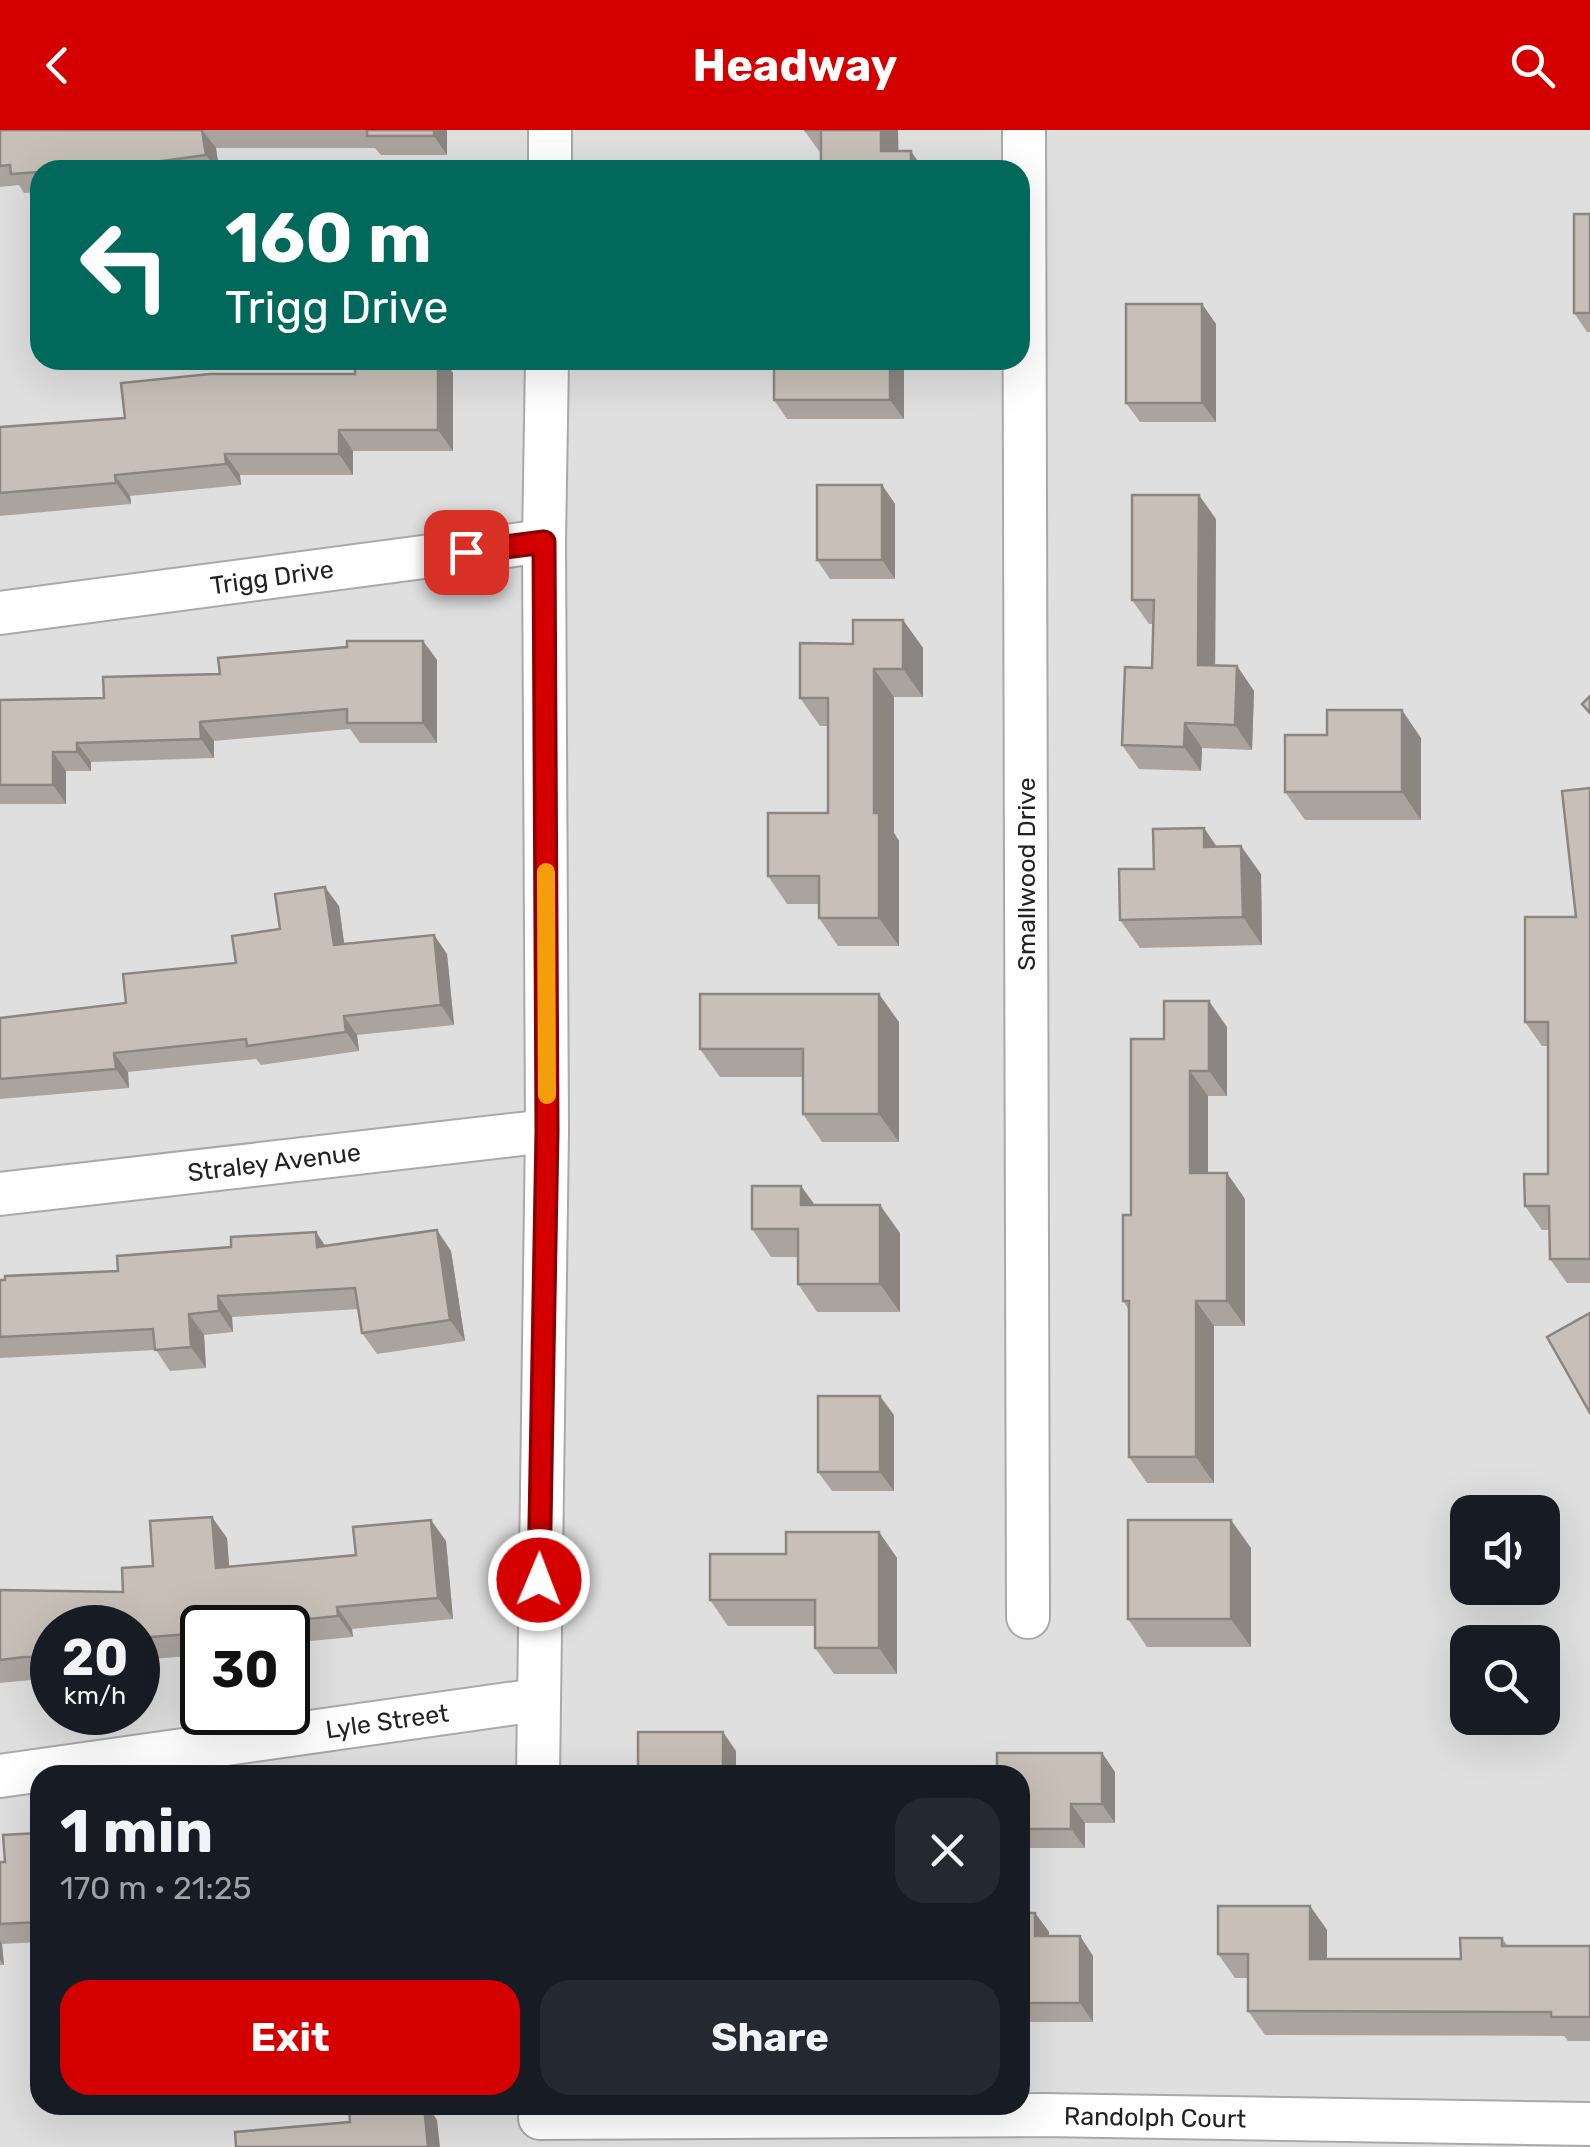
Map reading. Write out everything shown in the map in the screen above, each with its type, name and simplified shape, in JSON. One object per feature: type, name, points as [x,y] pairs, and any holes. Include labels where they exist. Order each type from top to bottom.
[{"type":"street","points":[[550,130],[550,160]]},
{"type":"street","name":"Smallwood Drive","points":[[1024,130],[1024,160]]},
{"type":"street","points":[[538,1765],[547,1131],[546,370]]},
{"type":"street","name":"Smallwood Drive","points":[[1025,370],[1028,1617]]},
{"type":"street","name":"Trigg Drive","points":[[0,613],[544,542]]},
{"type":"street","name":"Straley Avenue","points":[[0,1194],[547,1131]]},
{"type":"street","name":"Lyle Street","points":[[78,1765],[537,1700]]},
{"type":"street","name":"Lyle Street","points":[[0,1776],[30,1772]]},
{"type":"street","name":"Randolph Court","points":[[540,2123],[1043,2115],[1590,2124]]},
{"type":"shaded area","points":[[0,130],[1590,130],[1590,2147],[0,2147]]},
{"type":"building","points":[[0,130],[202,130],[206,155],[169,160],[30,160],[30,173],[11,174],[10,165],[0,166]]},
{"type":"building","points":[[367,130],[434,130],[434,136],[367,136]]},
{"type":"building","points":[[821,130],[881,130],[881,151],[911,151],[911,160],[821,160]]},
{"type":"building","points":[[1574,214],[1590,214],[1590,313],[1574,313]]},
{"type":"building","points":[[1126,304],[1202,304],[1202,403],[1126,403]]},
{"type":"building","points":[[355,370],[438,370],[438,430],[339,430],[339,454],[225,454],[226,464],[115,475],[116,483],[0,493],[0,427],[125,418],[121,383],[210,374],[355,374]]},
{"type":"building","points":[[774,370],[890,370],[890,400],[774,400]]},
{"type":"building","points":[[817,485],[882,485],[882,560],[817,560]]},
{"type":"building","points":[[1132,495],[1199,495],[1198,665],[1237,666],[1235,725],[1185,723],[1184,747],[1122,745],[1125,667],[1152,668],[1154,600],[1132,600]]},
{"type":"building","points":[[853,620],[903,620],[903,669],[874,669],[879,918],[819,918],[819,876],[768,876],[768,813],[828,813],[828,698],[800,698],[800,643],[853,644]]},
{"type":"building","points":[[347,641],[423,641],[423,723],[347,723],[347,709],[200,722],[201,739],[77,743],[77,752],[53,752],[53,785],[0,785],[0,700],[104,698],[103,677],[220,674],[218,658],[347,647]]},
{"type":"building","points":[[1590,696],[1590,713],[1582,704]]},
{"type":"building","points":[[1327,710],[1402,710],[1402,792],[1285,792],[1285,735],[1327,735]]},
{"type":"building","points":[[1590,788],[1590,1259],[1550,1259],[1549,1206],[1525,1206],[1524,1174],[1548,1174],[1548,1022],[1525,1022],[1525,917],[1576,917],[1562,791]]},
{"type":"building","points":[[1204,828],[1204,847],[1241,846],[1243,917],[1120,920],[1119,869],[1154,869],[1153,829]]},
{"type":"building","points":[[325,887],[334,945],[434,935],[441,1005],[344,1016],[346,1032],[247,1046],[246,1039],[114,1053],[116,1069],[0,1079],[0,1018],[126,1003],[123,974],[236,963],[232,936],[280,929],[275,894]]},
{"type":"building","points":[[700,994],[879,994],[879,1114],[803,1114],[803,1049],[700,1049]]},
{"type":"building","points":[[1164,1001],[1209,1001],[1209,1071],[1190,1071],[1190,1173],[1227,1173],[1227,1301],[1196,1301],[1196,1457],[1129,1457],[1129,1301],[1123,1301],[1123,1215],[1131,1215],[1131,1039],[1164,1039]]},
{"type":"building","points":[[752,1186],[801,1186],[801,1205],[880,1205],[880,1284],[798,1284],[798,1229],[752,1229]]},
{"type":"building","points":[[437,1230],[450,1320],[362,1333],[355,1288],[218,1296],[219,1311],[189,1314],[191,1347],[155,1350],[153,1329],[0,1337],[0,1280],[5,1280],[5,1276],[118,1271],[117,1256],[231,1247],[231,1237],[316,1232],[317,1247]]},
{"type":"building","points":[[1590,1313],[1590,1413],[1547,1337]]},
{"type":"building","points":[[818,1396],[880,1396],[880,1472],[818,1472]]},
{"type":"building","points":[[212,1517],[216,1568],[356,1555],[353,1527],[431,1520],[438,1598],[337,1607],[338,1616],[310,1619],[310,1605],[180,1605],[180,1635],[160,1636],[160,1605],[30,1605],[30,1657],[0,1660],[0,1590],[123,1592],[122,1568],[153,1566],[150,1521]]},
{"type":"building","points":[[1128,1520],[1231,1520],[1231,1619],[1128,1619]]},
{"type":"building","points":[[786,1532],[879,1532],[879,1648],[815,1648],[815,1600],[710,1600],[710,1554],[786,1554]]},
{"type":"building","points":[[638,1732],[723,1732],[723,1765],[638,1765]]},
{"type":"building","points":[[997,1753],[1102,1753],[1102,1804],[1071,1804],[1071,1829],[1030,1829],[1030,1765],[997,1765]]},
{"type":"building","points":[[30,1833],[30,1922],[0,1924],[3,1835]]},
{"type":"building","points":[[1218,1906],[1310,1906],[1310,1959],[1461,1959],[1460,1938],[1502,1938],[1502,1946],[1590,1946],[1590,2017],[1551,2017],[1551,2012],[1248,2011],[1248,1954],[1218,1954]]},
{"type":"building","points":[[1030,1913],[1035,1913],[1035,1936],[1080,1936],[1080,2003],[1030,2003]]},
{"type":"building","points":[[350,2115],[425,2115],[428,2147],[236,2147],[235,2132],[350,2122]]},
{"type":"slow traffic","points":[[546,872],[547,1095]]},
{"type":"route","points":[[466,552],[544,542],[547,1131],[539,1580]]}]
